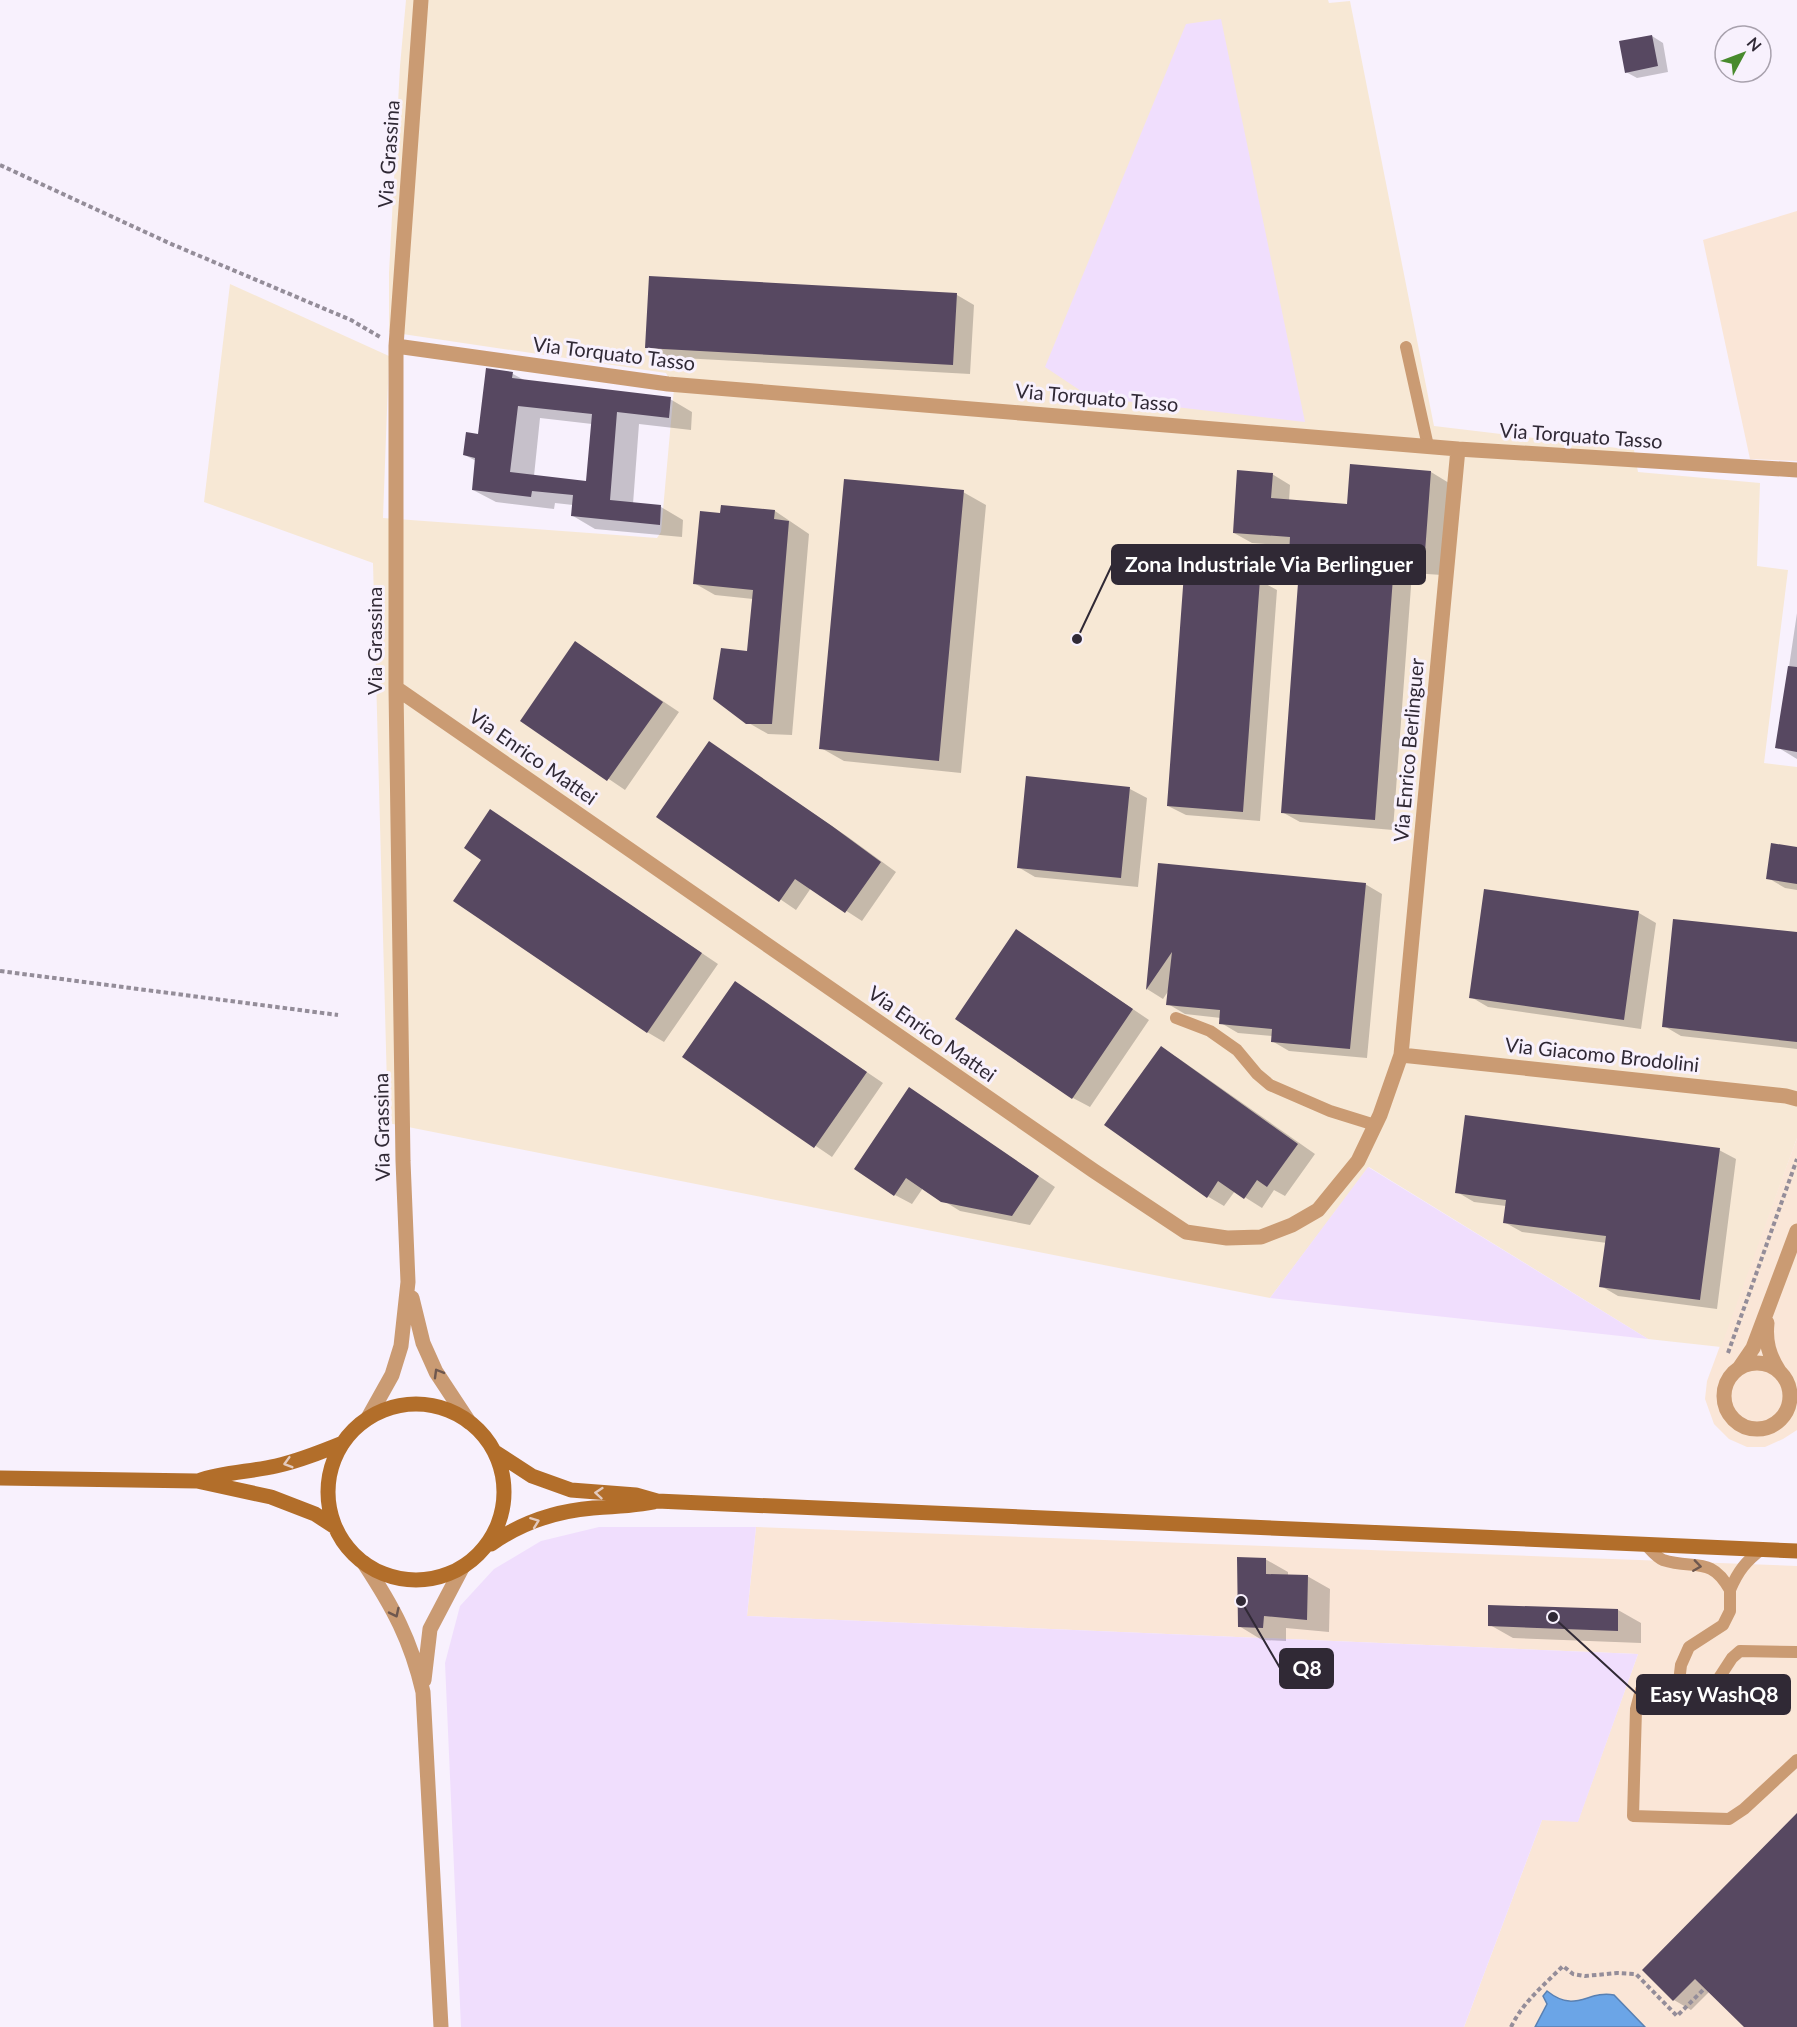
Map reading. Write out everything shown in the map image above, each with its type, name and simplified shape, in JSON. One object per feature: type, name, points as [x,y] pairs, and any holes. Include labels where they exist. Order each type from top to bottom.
[{"type":"main road","points":[[484,1549],[499,1525],[503,1508],[503,1478],[495,1452],[486,1438],[469,1422],[453,1412],[435,1406],[416,1404],[396,1406],[368,1418],[343,1443],[331,1471],[329,1502],[335,1527],[344,1542],[364,1563],[381,1573],[397,1578],[413,1580],[438,1578],[462,1568],[508,1532],[556,1513],[591,1508],[630,1507],[657,1501]]},
{"type":"main road","points":[[197,1481],[213,1475],[277,1466],[309,1457],[343,1443]]},
{"type":"main road","points":[[495,1452],[532,1476],[571,1490],[636,1496],[657,1501],[1797,1551]]},
{"type":"main road","points":[[0,1478],[197,1481],[271,1497],[315,1514],[335,1527]]},
{"type":"street","name":"Via Grassina","points":[[368,1418],[392,1375],[401,1346],[408,1282],[403,1161],[396,688],[396,346],[421,0]]},
{"type":"street","name":"Via Torquato Tasso","points":[[396,346],[668,384],[1458,449],[1797,470]]},
{"type":"street","name":"Via Enrico Berlinguer","points":[[1401,1055],[1458,449]]},
{"type":"street","name":"Via Enrico Mattei","points":[[396,688],[1084,1164],[1186,1232],[1227,1238],[1261,1237],[1292,1225],[1318,1210],[1358,1161],[1375,1125],[1401,1055]]},
{"type":"street","name":"Via Giacomo Brodolini","points":[[1401,1055],[1786,1096],[1797,1100]]},
{"type":"street","points":[[1769,1308],[1766,1341],[1773,1361],[1787,1382],[1790,1392],[1789,1402],[1779,1420],[1770,1426],[1760,1429],[1749,1428],[1739,1424],[1725,1407],[1723,1395],[1725,1384],[1753,1348],[1797,1231]]},
{"type":"street","name":"Via Grassina","points":[[408,1282],[423,1343],[436,1372],[469,1422]]},
{"type":"street","points":[[1736,1370],[1751,1363],[1762,1363],[1773,1366],[1781,1373]]},
{"type":"street","points":[[1789,1402],[1797,1417]]},
{"type":"street","points":[[364,1563],[392,1606],[410,1644],[423,1692]]},
{"type":"street","points":[[441,2027],[423,1692],[430,1629],[462,1568]]},
{"type":"lane","points":[[1406,347],[1428,446]]},
{"type":"lane","points":[[1176,1018],[1210,1031],[1237,1050],[1257,1074],[1270,1085],[1330,1111],[1375,1125]]},
{"type":"lane","points":[[1645,1544],[1660,1559],[1709,1567],[1721,1574],[1730,1590]]},
{"type":"lane","points":[[1679,1682],[1681,1665],[1689,1647],[1723,1625],[1730,1611],[1730,1590],[1737,1574],[1746,1561],[1762,1549]]},
{"type":"lane","points":[[1797,1652],[1740,1651],[1732,1658],[1717,1681],[1707,1686],[1648,1681],[1641,1690],[1636,1709],[1633,1816],[1730,1819],[1797,1760]]},
{"type":"path","points":[[0,165],[169,243],[351,320],[396,346]]},
{"type":"path","points":[[0,971],[338,1015]]},
{"type":"path","points":[[1736,1370],[1727,1360],[1729,1346],[1797,1159]]},
{"type":"path","points":[[1511,2027],[1529,1999],[1563,1966],[1573,1974],[1586,1976],[1636,1974],[1677,2016],[1705,1988]]},
{"type":"shaded area","points":[[406,0],[1328,0],[1329,3],[1350,1],[1434,426],[1634,450],[1638,472],[1760,483],[1757,566],[1788,570],[1764,763],[1797,767],[1797,1138],[1721,1347],[1648,1339],[1369,1167],[1270,1298],[388,1123],[373,563],[204,502],[230,284],[389,356],[383,518],[657,538],[661,532],[674,388],[666,373],[389,332],[389,273],[400,66]]},
{"type":"shaded area","points":[[1221,19],[1305,422],[1090,397],[1045,367],[1186,24]]},
{"type":"shaded area","points":[[1797,211],[1797,461],[1750,459],[1703,240]]},
{"type":"shaded area","points":[[1797,1138],[1797,1430],[1765,1447],[1747,1447],[1729,1439],[1714,1424],[1705,1399],[1707,1381]]},
{"type":"shaded area","points":[[1368,1167],[1648,1339],[1270,1298]]},
{"type":"shaded area","points":[[599,1527],[756,1527],[747,1616],[1638,1654],[1578,1822],[1542,1820],[1464,2027],[461,2027],[445,1663],[460,1606],[494,1569],[541,1541]]},
{"type":"shaded area","points":[[756,1527],[1797,1566],[1797,2027],[1464,2027],[1542,1820],[1578,1821],[1638,1654],[747,1616]]},
{"type":"water","points":[[1547,1991],[1566,2001],[1605,1994],[1614,1995],[1645,2027],[1535,2027],[1547,2004],[1543,1996]]},
{"type":"building","points":[[1652,35],[1658,66],[1625,73],[1619,41]]},
{"type":"building","points":[[649,276],[957,293],[953,365],[645,348]]},
{"type":"building","points":[[486,368],[513,372],[512,378],[671,397],[669,418],[617,412],[610,500],[661,505],[660,525],[571,516],[573,495],[532,491],[531,497],[472,490],[475,458],[463,455],[466,432],[478,434]],"holes":[[[518,406],[592,414],[586,481],[510,472]]]},
{"type":"building","points":[[1350,464],[1431,471],[1424,566],[1394,564],[1375,820],[1281,813],[1300,556],[1289,555],[1290,537],[1233,533],[1237,470],[1273,473],[1271,498],[1347,504]]},
{"type":"building","points":[[844,479],[964,490],[939,761],[819,749]]},
{"type":"building","points":[[721,505],[775,510],[774,519],[789,521],[772,724],[746,724],[713,699],[721,648],[747,651],[753,590],[693,584],[700,511],[720,513]]},
{"type":"building","points":[[1184,573],[1260,579],[1243,812],[1167,806]]},
{"type":"building","points":[[575,641],[663,702],[607,781],[520,721]]},
{"type":"building","points":[[1788,666],[1797,667],[1797,752],[1775,748]]},
{"type":"building","points":[[709,741],[881,862],[845,913],[795,879],[779,902],[656,817]]},
{"type":"building","points":[[1026,776],[1130,787],[1121,878],[1017,868]]},
{"type":"building","points":[[490,809],[702,953],[647,1033],[453,901],[481,860],[464,848]]},
{"type":"building","points":[[1771,843],[1797,847],[1797,884],[1766,879]]},
{"type":"building","points":[[1158,863],[1366,883],[1350,1049],[1271,1042],[1272,1029],[1219,1024],[1220,1010],[1166,1005],[1172,952],[1146,990]]},
{"type":"building","points":[[1484,889],[1639,911],[1624,1020],[1469,998]]},
{"type":"building","points":[[1673,919],[1797,932],[1797,1042],[1662,1027]]},
{"type":"building","points":[[1016,929],[1133,1009],[1072,1099],[955,1019]]},
{"type":"building","points":[[735,981],[867,1072],[814,1148],[682,1057]]},
{"type":"building","points":[[1161,1046],[1298,1144],[1267,1187],[1257,1180],[1244,1199],[1218,1181],[1207,1198],[1104,1125]]},
{"type":"building","points":[[909,1087],[1039,1176],[1012,1216],[941,1202],[906,1178],[894,1196],[854,1169]]},
{"type":"building","points":[[1465,1115],[1720,1148],[1700,1300],[1599,1287],[1606,1236],[1503,1223],[1506,1200],[1455,1193]]},
{"type":"building","points":[[1237,1557],[1266,1558],[1266,1574],[1308,1575],[1307,1620],[1264,1616],[1263,1628],[1238,1627]]},
{"type":"building","points":[[1488,1605],[1618,1609],[1618,1631],[1488,1626]]},
{"type":"building","points":[[1797,1813],[1797,2027],[1744,2027],[1695,1979],[1673,2001],[1642,1970]]},
{"type":"place","name":"Zona Industriale Via Berlinguer","points":[[1077,639]]},
{"type":"place","name":"Q8","points":[[1241,1601]]},
{"type":"place","name":"Easy WashQ8","points":[[1553,1617]]}]
